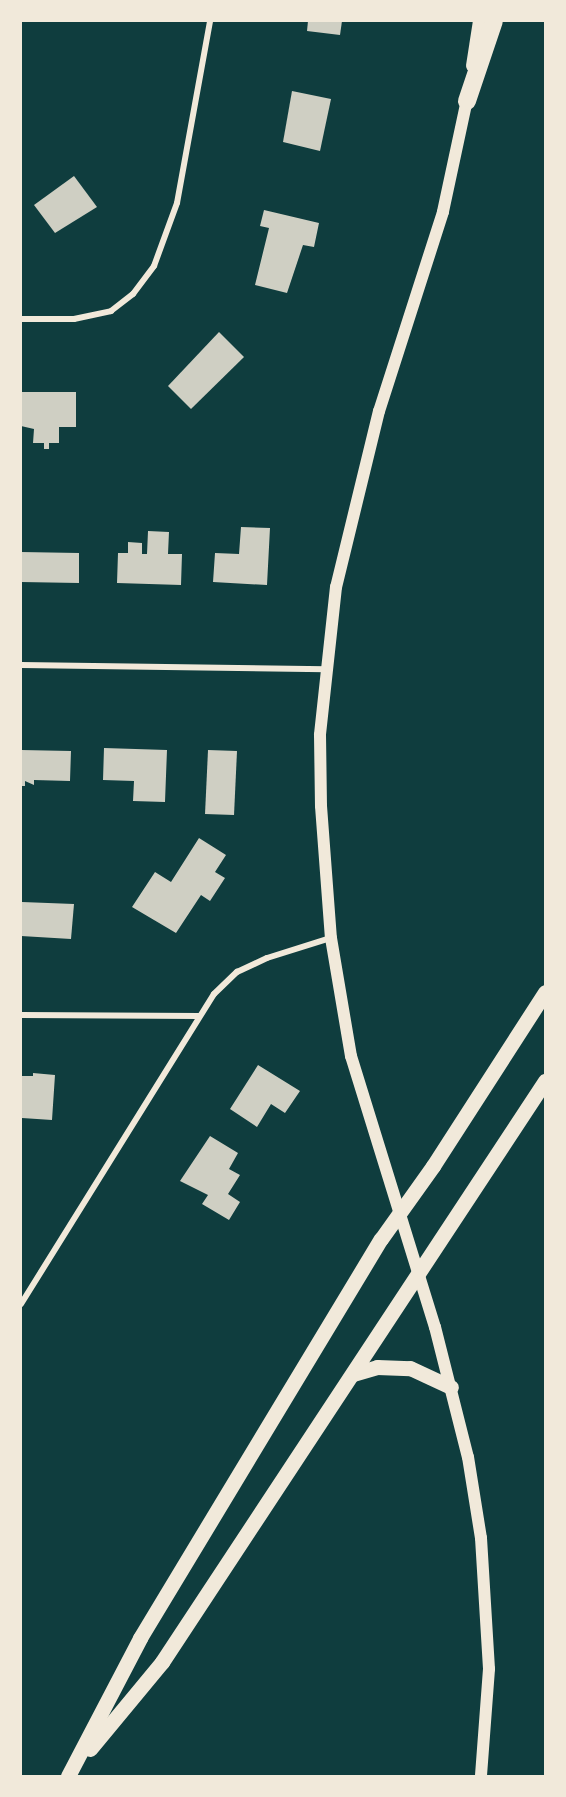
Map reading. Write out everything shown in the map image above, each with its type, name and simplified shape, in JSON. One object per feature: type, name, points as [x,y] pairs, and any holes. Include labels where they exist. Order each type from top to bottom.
[{"type":"highway","points":[[467,101],[494,21]]},
{"type":"main road","points":[[479,21],[467,101],[443,212],[379,411],[354,505],[336,587],[326,669],[321,806],[331,938],[351,1056],[418,1272],[451,1388],[480,1526],[488,1608],[489,1669],[482,1776]]},
{"type":"main road","points":[[69,1774],[140,1638],[381,1239],[545,992]]},
{"type":"main road","points":[[69,1774],[162,1662],[545,1081]]},
{"type":"main road","points":[[353,1374],[377,1367],[410,1368],[451,1388]]},
{"type":"street","points":[[21,319],[74,319],[111,311],[134,294],[154,266],[177,203],[210,21]]},
{"type":"street","points":[[21,665],[326,669]]},
{"type":"street","points":[[21,1304],[214,994],[237,972],[267,958],[331,938]]},
{"type":"street","points":[[21,1015],[200,1016]]},
{"type":"building","points":[[308,21],[342,21],[340,35],[307,31]]},
{"type":"building","points":[[292,91],[331,99],[320,151],[283,142]]},
{"type":"building","points":[[74,176],[97,207],[55,233],[34,205]]},
{"type":"building","points":[[264,210],[319,223],[314,247],[303,245],[287,293],[255,285],[269,228],[260,226]]},
{"type":"building","points":[[219,332],[244,357],[191,409],[168,386]]},
{"type":"building","points":[[21,392],[76,392],[76,427],[59,427],[59,443],[49,443],[49,449],[44,449],[44,443],[33,443],[34,429],[21,426]]},
{"type":"building","points":[[241,527],[270,528],[267,585],[213,582],[215,553],[239,554]]},
{"type":"building","points":[[148,531],[169,532],[168,554],[182,554],[181,585],[117,583],[118,553],[128,553],[128,542],[142,543],[142,554],[147,554]]},
{"type":"building","points":[[21,552],[79,553],[79,583],[21,582]]},
{"type":"building","points":[[104,748],[167,750],[165,802],[133,801],[134,781],[103,780]]},
{"type":"building","points":[[21,750],[71,751],[70,781],[34,780],[34,785],[25,781],[25,786],[21,786]]},
{"type":"building","points":[[208,750],[237,751],[234,815],[205,814]]},
{"type":"building","points":[[199,838],[226,855],[215,872],[225,878],[210,901],[201,895],[176,933],[132,907],[155,872],[171,882]]},
{"type":"building","points":[[22,902],[74,904],[71,939],[21,936]]},
{"type":"building","points":[[258,1065],[300,1091],[285,1113],[271,1104],[257,1127],[230,1109]]},
{"type":"building","points":[[33,1073],[55,1075],[52,1120],[22,1118],[21,1076],[33,1076]]},
{"type":"building","points":[[210,1136],[238,1153],[229,1169],[240,1175],[228,1194],[240,1202],[229,1220],[202,1204],[208,1195],[180,1181]]}]
